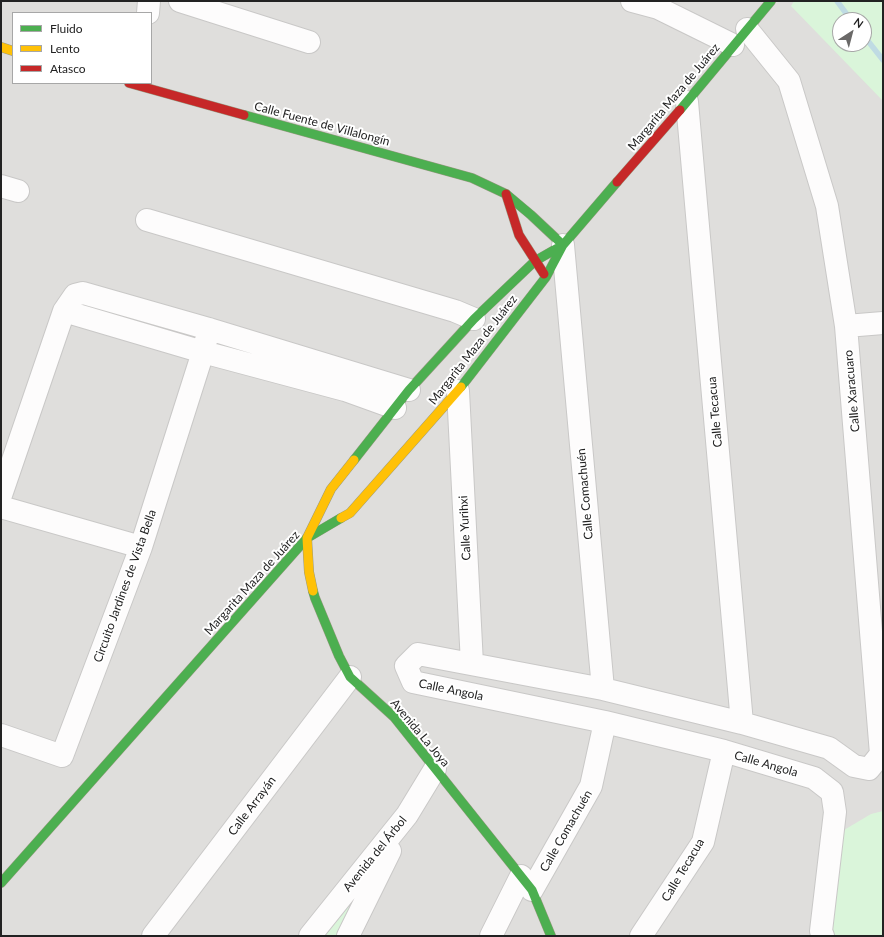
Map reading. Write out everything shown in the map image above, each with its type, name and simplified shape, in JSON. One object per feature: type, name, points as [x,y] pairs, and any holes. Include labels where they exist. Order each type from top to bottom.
[{"type":"main road","name":"Margarita Maza de Juárez","points":[[331,489],[409,390],[474,319],[540,269],[563,245],[687,102],[768,2]]},
{"type":"main road","points":[[1,47],[12,51]]},
{"type":"main road","name":"Calle Fuente de Villalongín","points":[[133,84],[472,178],[506,194],[563,245]]},
{"type":"main road","points":[[506,194],[519,235],[540,269]]},
{"type":"main road","name":"Margarita Maza de Juárez","points":[[1,883],[307,538],[350,513],[458,391],[540,269],[563,245]]},
{"type":"main road","name":"Avenida La Joya","points":[[331,489],[307,538],[309,572],[314,598],[339,656],[350,677],[394,717],[526,883],[551,936]]},
{"type":"street","points":[[148,12],[150,1]]},
{"type":"street","points":[[180,1],[309,42]]},
{"type":"street","points":[[632,1],[658,8],[740,37]]},
{"type":"street","name":"Calle Xaracuaro","points":[[740,37],[789,81],[827,206],[846,326],[881,754],[869,769]]},
{"type":"street","name":"Calle Tecacua","points":[[687,102],[742,723]]},
{"type":"street","points":[[147,220],[455,311],[474,319]]},
{"type":"street","name":"Calle Comachuén","points":[[563,245],[603,689]]},
{"type":"street","points":[[540,269],[568,300]]},
{"type":"street","points":[[1,495],[64,311],[75,295],[83,293],[209,329],[409,390]]},
{"type":"street","points":[[64,311],[203,352],[345,390],[395,408]]},
{"type":"street","points":[[846,326],[883,323]]},
{"type":"street","name":"Circuito Jardines de Vista Bella","points":[[1,735],[62,756],[141,547],[209,329]]},
{"type":"street","name":"Calle Yurihxi","points":[[458,391],[472,664]]},
{"type":"street","points":[[1,507],[141,547]]},
{"type":"street","name":"Calle Angola","points":[[818,934],[835,812],[832,792],[814,778],[724,751],[605,722],[413,682],[406,666],[418,654],[603,689],[742,723],[829,748],[854,766],[869,769]]},
{"type":"street","name":"Calle Arrayán","points":[[153,936],[350,677]]},
{"type":"street","name":"Calle Comachuén","points":[[491,936],[591,786],[605,722]]},
{"type":"street","name":"Calle Tecacua","points":[[641,936],[703,842],[724,751]]},
{"type":"street","name":"Avenida del Árbol","points":[[310,936],[407,815],[435,769]]},
{"type":"street","points":[[348,936],[407,815]]},
{"type":"shaded area","points":[[1,1],[883,1],[883,936],[1,936]]},
{"type":"green space","points":[[794,1],[883,1],[883,101],[836,52],[872,52],[872,12],[832,12],[832,48],[791,6]]},
{"type":"green space","points":[[883,811],[883,936],[835,936],[831,929],[844,830],[871,814]]},
{"type":"green space","points":[[387,846],[342,936],[315,936]]},
{"type":"waterway","points":[[837,1],[845,12]]},
{"type":"waterway","points":[[872,46],[883,60]]},
{"type":"traffic: fast","points":[[680,110],[771,1]]},
{"type":"traffic: fast","points":[[244,115],[472,178],[506,194],[563,245]]},
{"type":"traffic: fast","points":[[461,387],[546,277],[563,245],[617,182]]},
{"type":"traffic: fast","points":[[354,460],[409,390],[474,319],[535,261],[563,245]]},
{"type":"traffic: fast","points":[[1,883],[307,538],[341,518]]},
{"type":"traffic: fast","points":[[313,591],[339,656],[350,677],[394,717],[532,890],[551,936]]},
{"type":"traffic: slow","points":[[1,47],[12,51]]},
{"type":"traffic: slow","points":[[341,518],[350,513],[461,387]]},
{"type":"traffic: slow","points":[[313,591],[309,572],[307,538],[331,489],[354,460]]},
{"type":"traffic: jam","points":[[133,84],[244,115]]},
{"type":"traffic: jam","points":[[617,182],[680,110]]},
{"type":"traffic: jam","points":[[506,194],[519,235],[544,274]]}]
